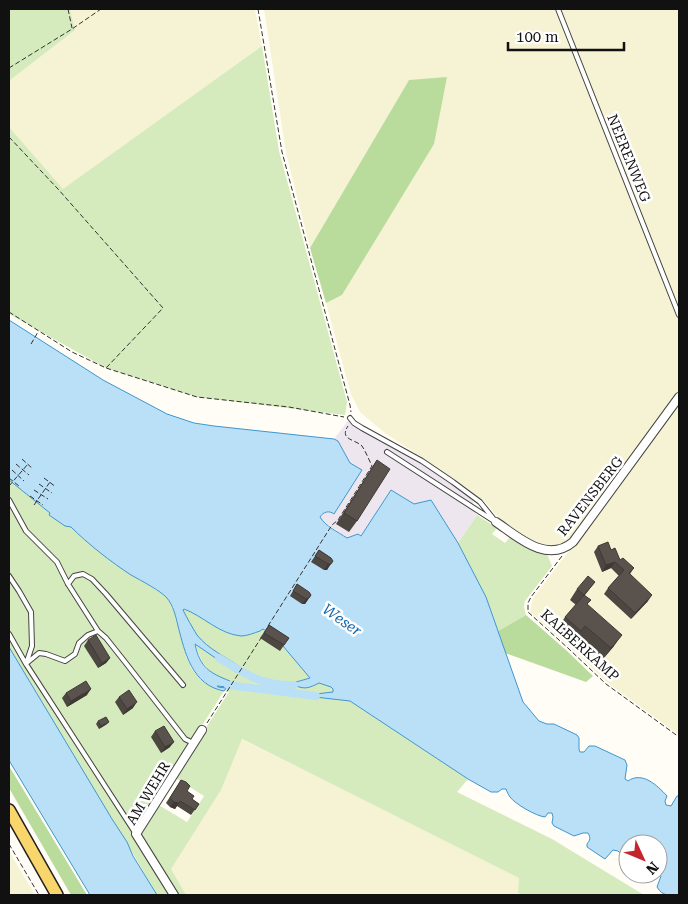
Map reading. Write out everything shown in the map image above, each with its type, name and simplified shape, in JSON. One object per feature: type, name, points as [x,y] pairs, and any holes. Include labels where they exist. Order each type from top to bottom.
[{"type":"main road","points":[[9,810],[57,895]]},
{"type":"street","name":"RAVENSBERG","points":[[496,522],[535,548],[550,551],[569,546],[574,542],[679,397]]},
{"type":"street","name":"AM WEHR","points":[[174,895],[136,834],[202,730]]},
{"type":"lane","name":"NEERENWEG","points":[[558,9],[679,315]]},
{"type":"lane","points":[[350,418],[362,428],[422,461],[453,482],[480,502],[496,522]]},
{"type":"lane","points":[[387,452],[496,522]]},
{"type":"lane","points":[[9,500],[26,531],[57,562],[68,584],[98,631],[106,638],[185,739],[193,743]]},
{"type":"lane","points":[[68,584],[74,576],[82,574],[92,579],[182,685]]},
{"type":"lane","points":[[9,576],[31,612],[32,646],[26,664]]},
{"type":"lane","points":[[26,664],[39,653],[65,661],[74,654],[79,642],[88,635],[98,631]]},
{"type":"lane","points":[[9,634],[26,664],[136,834]]},
{"type":"path","points":[[68,9],[72,29]]},
{"type":"path","points":[[9,68],[101,9]]},
{"type":"path","points":[[258,9],[282,152],[350,405],[350,423],[345,430],[346,435],[361,445],[372,466],[338,520],[332,525],[268,627]]},
{"type":"path","points":[[9,137],[58,189],[163,308],[106,368]]},
{"type":"path","points":[[9,312],[72,352],[106,368],[197,397],[289,407],[350,418]]},
{"type":"path","points":[[31,344],[39,332]]},
{"type":"path","points":[[22,459],[34,469]]},
{"type":"path","points":[[16,464],[29,475]]},
{"type":"path","points":[[9,486],[28,464]]},
{"type":"path","points":[[12,470],[24,481]]},
{"type":"path","points":[[9,478],[19,486]]},
{"type":"path","points":[[44,478],[56,487]]},
{"type":"path","points":[[34,506],[50,482]]},
{"type":"path","points":[[39,484],[52,493]]},
{"type":"path","points":[[34,490],[48,500]]},
{"type":"path","points":[[30,496],[43,505]]},
{"type":"path","name":"KALBERKAMP","points":[[563,548],[562,557],[531,597],[528,603],[528,612],[606,684],[679,738]]},
{"type":"path","points":[[202,730],[263,635]]},
{"type":"path","points":[[9,844],[39,895]]},
{"type":"shaded area","points":[[70,9],[255,9],[262,46],[63,190],[9,127],[9,81],[75,30]]},
{"type":"shaded area","points":[[264,9],[679,9],[679,735],[608,683],[530,612],[533,598],[601,509],[566,542],[555,546],[534,542],[501,521],[486,503],[462,484],[385,433],[360,412],[351,394],[326,303],[342,295],[409,80],[310,248],[286,153]]},
{"type":"shaded area","points":[[348,421],[420,462],[473,501],[477,515],[458,543],[431,500],[414,504],[391,490],[361,536],[358,534],[347,538],[320,519],[322,513],[331,512],[334,514],[361,470],[350,463],[338,441],[334,439]]},
{"type":"shaded area","points":[[241,739],[520,878],[518,895],[186,895],[170,869],[221,790]]},
{"type":"shaded area","points":[[9,851],[35,895],[9,895]]},
{"type":"green space","points":[[9,9],[70,9],[75,30],[9,81]]},
{"type":"green space","points":[[262,46],[279,151],[347,402],[345,415],[197,397],[106,368],[9,314],[9,127],[63,189]]},
{"type":"green space","points":[[447,77],[434,144],[342,295],[326,303],[310,248],[409,80]]},
{"type":"green space","points":[[9,480],[50,513],[71,527],[112,562],[167,597],[174,612],[186,656],[192,669],[200,679],[224,691],[133,834],[170,895],[157,895],[9,647]]},
{"type":"green space","points":[[477,515],[497,528],[492,534],[505,543],[510,537],[533,550],[547,554],[552,566],[525,601],[526,615],[498,631],[486,597],[458,543]]},
{"type":"green space","points":[[183,608],[226,633],[241,636],[261,631],[262,629],[265,631],[261,638],[283,646],[310,678],[296,682],[310,687],[319,683],[333,689],[333,692],[316,694],[316,697],[350,701],[468,779],[457,792],[552,839],[618,879],[618,884],[626,884],[644,895],[522,895],[518,893],[519,878],[242,739],[221,790],[171,869],[186,895],[177,895],[140,831],[157,804],[187,822],[204,796],[174,777],[229,692],[217,687],[213,674],[202,662],[195,644],[218,660],[221,655],[201,640],[189,622]]},
{"type":"green space","points":[[526,615],[593,676],[586,682],[505,653],[498,631]]},
{"type":"green space","points":[[9,766],[87,895],[71,895],[9,788]]},
{"type":"water","name":"Weser","points":[[9,320],[103,380],[167,414],[194,423],[338,441],[350,463],[362,470],[334,514],[326,512],[320,517],[322,520],[347,538],[358,534],[361,536],[391,490],[414,504],[431,500],[458,543],[486,597],[523,702],[539,721],[554,724],[577,735],[580,752],[584,752],[589,746],[595,746],[625,760],[627,765],[625,779],[628,781],[633,778],[644,778],[649,781],[667,796],[666,805],[671,806],[677,796],[679,796],[679,895],[664,894],[657,887],[658,884],[668,884],[668,834],[618,834],[618,851],[613,850],[605,859],[587,847],[590,839],[588,833],[574,836],[554,826],[552,823],[552,813],[548,813],[545,817],[531,812],[513,800],[506,789],[491,792],[468,779],[350,701],[315,697],[316,694],[333,692],[331,687],[319,683],[307,688],[294,685],[296,682],[310,678],[283,646],[285,643],[263,629],[246,636],[233,635],[184,609],[201,640],[240,667],[221,656],[218,660],[195,644],[203,664],[211,672],[230,681],[227,687],[217,686],[226,688],[224,691],[213,688],[197,675],[187,657],[174,611],[167,598],[116,564],[71,527],[65,526],[49,515],[50,513],[9,480]]},
{"type":"water","points":[[9,647],[157,895],[90,895],[10,762]]},
{"type":"building","points":[[377,460],[390,469],[357,521],[344,513]]},
{"type":"building","points":[[608,542],[611,550],[615,548],[620,560],[623,558],[634,568],[629,573],[652,595],[635,613],[608,588],[624,570],[615,562],[606,565],[598,546]]},
{"type":"building","points":[[319,550],[331,558],[333,561],[331,564],[315,556]]},
{"type":"building","points":[[588,576],[595,582],[584,595],[577,589]]},
{"type":"building","points":[[297,584],[309,592],[311,595],[309,598],[306,599],[293,591]]},
{"type":"building","points":[[584,595],[591,600],[587,604],[622,635],[611,648],[585,626],[581,631],[565,617]]},
{"type":"building","points":[[269,625],[289,638],[284,645],[264,633]]},
{"type":"building","points":[[96,635],[110,658],[102,663],[88,640]]},
{"type":"building","points":[[86,681],[91,689],[71,701],[66,693]]},
{"type":"building","points":[[129,690],[137,702],[127,709],[119,697]]},
{"type":"building","points":[[106,717],[109,722],[101,726],[98,721]]},
{"type":"building","points":[[164,726],[174,742],[165,747],[155,731]]},
{"type":"building","points":[[181,780],[190,786],[187,791],[194,796],[192,799],[199,804],[195,810],[180,801],[179,803],[174,802],[170,798]]},
{"type":"waterway","points":[[219,658],[254,678],[282,685],[294,685]]},
{"type":"waterway","points":[[228,685],[316,696]]}]
